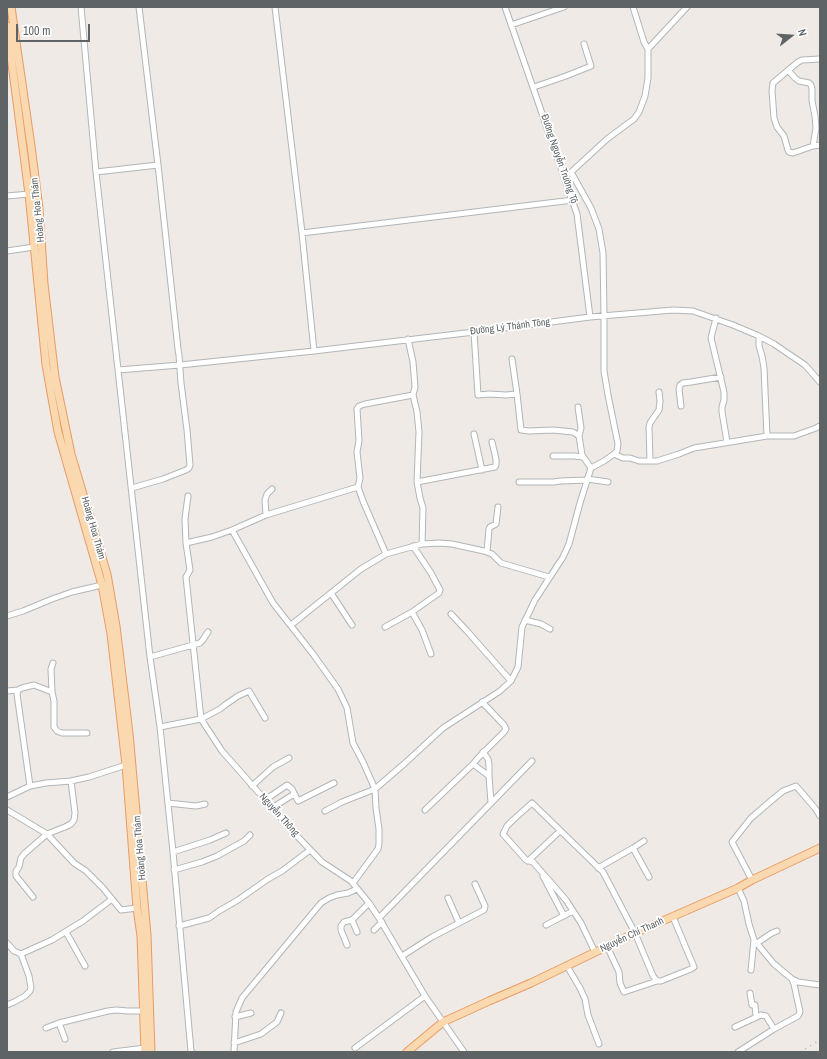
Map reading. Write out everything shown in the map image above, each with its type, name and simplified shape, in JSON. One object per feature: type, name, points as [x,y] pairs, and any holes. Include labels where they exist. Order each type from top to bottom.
[{"type":"main road","name":"Hoàng Hoa Thám","points":[[11,7],[39,208],[44,284],[62,431]]},
{"type":"main road","name":"Hoàng Hoa Thám","points":[[7,26],[29,194],[46,365],[62,431],[71,454],[107,574],[105,584],[116,626],[147,935],[147,1051]]},
{"type":"main road","points":[[23,146],[31,146]]},
{"type":"main road","name":"Hoàng Hoa Thám","points":[[129,764],[137,908],[141,936],[143,1011],[147,1051]]},
{"type":"main road","name":"Nguyễn Chí Thanh","points":[[407,1052],[443,1022],[488,1001],[531,984],[607,946],[738,888],[820,848]]},
{"type":"street","points":[[81,7],[96,172],[150,657],[160,727],[191,1052]]},
{"type":"street","points":[[132,488],[163,479],[189,468],[187,430],[180,365],[139,7]]},
{"type":"street","points":[[275,7],[302,233],[314,351]]},
{"type":"street","name":"Đường Nguyễn Trường Tộ","points":[[505,7],[577,214],[590,317]]},
{"type":"street","points":[[512,25],[564,7]]},
{"type":"street","points":[[565,177],[607,139],[634,119],[639,112],[645,96],[648,78],[648,49],[644,42],[633,7]]},
{"type":"street","points":[[648,49],[687,7]]},
{"type":"street","points":[[534,87],[591,66],[584,44]]},
{"type":"street","points":[[820,59],[802,60],[798,62],[773,83],[772,86],[775,121],[784,136],[789,152],[794,153],[820,145]]},
{"type":"street","points":[[788,70],[795,78],[799,81],[809,83],[812,88],[816,128],[813,146]]},
{"type":"street","points":[[96,172],[158,165]]},
{"type":"street","points":[[325,811],[342,802],[375,790],[443,728],[500,691],[511,681],[518,667],[522,627],[535,600],[563,558],[569,544],[591,468],[617,451],[618,444],[604,371],[603,253],[599,229],[592,208],[570,172]]},
{"type":"street","points":[[7,196],[29,194]]},
{"type":"street","points":[[302,233],[573,200]]},
{"type":"street","points":[[7,251],[34,248]]},
{"type":"street","name":"Đường Lý Thánh Tông","points":[[118,370],[314,351],[590,317],[672,310],[693,311],[716,318],[759,336],[774,344],[805,365],[820,382]]},
{"type":"street","points":[[716,318],[711,338],[724,392],[722,412],[727,442]]},
{"type":"street","points":[[474,332],[478,394],[517,394]]},
{"type":"street","points":[[759,336],[759,346],[764,368],[767,436]]},
{"type":"street","points":[[408,339],[413,362],[415,386],[413,395],[417,412],[419,432],[417,482],[423,508],[422,544]]},
{"type":"street","points":[[512,359],[521,430],[553,430],[572,432],[579,436]]},
{"type":"street","points":[[681,406],[680,385],[721,377]]},
{"type":"street","points":[[650,461],[649,427],[659,410],[659,392]]},
{"type":"street","points":[[386,554],[358,487],[360,478],[357,452],[359,441],[357,409],[359,406],[365,404],[413,395]]},
{"type":"street","points":[[578,407],[581,428],[579,436],[583,457],[591,468]]},
{"type":"street","points":[[614,454],[623,458],[630,458],[639,461],[658,461],[694,448],[767,436],[794,436],[820,426]]},
{"type":"street","points":[[474,434],[482,470]]},
{"type":"street","points":[[417,482],[495,467],[492,442]]},
{"type":"street","points":[[553,456],[583,457]]},
{"type":"street","points":[[519,482],[554,482],[587,479],[608,482]]},
{"type":"street","points":[[186,543],[212,537],[266,515],[358,487]]},
{"type":"street","points":[[266,515],[266,494],[272,489]]},
{"type":"street","name":"Nguyễn Thông","points":[[188,496],[185,519],[186,543],[190,570],[186,577],[201,719],[222,751],[310,850],[322,862],[351,881],[369,903],[381,920],[425,996],[464,1052]]},
{"type":"street","points":[[487,552],[489,529],[490,526],[496,524],[498,507]]},
{"type":"street","points":[[232,530],[273,603],[338,689],[347,708],[352,744],[363,762],[375,790],[379,829],[378,849],[353,884]]},
{"type":"street","points":[[291,625],[361,568],[376,561],[386,554],[422,544],[452,544],[487,552],[492,554],[501,563],[549,577]]},
{"type":"street","points":[[385,627],[412,612],[439,593],[440,590],[432,573],[413,546]]},
{"type":"street","points":[[7,616],[72,592],[105,584]]},
{"type":"street","points":[[331,593],[352,625]]},
{"type":"street","points":[[412,612],[422,630],[431,654]]},
{"type":"street","points":[[451,614],[511,681]]},
{"type":"street","points":[[525,620],[541,624],[550,629]]},
{"type":"street","points":[[150,657],[200,643],[208,632]]},
{"type":"street","points":[[53,664],[51,669],[54,701],[54,727],[62,733],[87,733]]},
{"type":"street","points":[[7,691],[18,690],[34,685],[52,692]]},
{"type":"street","points":[[18,690],[17,694],[30,786]]},
{"type":"street","points":[[160,727],[201,719],[220,709],[238,696],[249,691],[265,718]]},
{"type":"street","points":[[426,810],[506,729],[482,702]]},
{"type":"street","points":[[483,752],[488,759],[489,765],[491,803]]},
{"type":"street","points":[[252,786],[274,767],[289,758]]},
{"type":"street","points":[[374,930],[381,920],[532,761]]},
{"type":"street","points":[[7,797],[30,786],[71,782],[129,764]]},
{"type":"street","points":[[473,764],[489,776]]},
{"type":"street","points":[[33,897],[15,873],[24,854],[47,834],[71,824],[74,820],[75,813],[71,782]]},
{"type":"street","points":[[266,800],[287,785],[292,790],[298,801],[334,783]]},
{"type":"street","points":[[752,880],[732,842],[751,818],[783,791],[796,786],[820,816]]},
{"type":"street","points":[[272,808],[294,794]]},
{"type":"street","points":[[168,803],[196,806],[205,804]]},
{"type":"street","points":[[595,952],[581,923],[566,900],[533,862],[528,861],[503,834],[507,826],[532,804],[603,872],[635,933],[653,976],[657,981]]},
{"type":"street","points":[[7,810],[47,834],[74,863],[86,871],[103,888],[121,910],[137,908]]},
{"type":"street","points":[[528,861],[560,830]]},
{"type":"street","points":[[173,852],[226,833]]},
{"type":"street","points":[[174,870],[217,856],[244,841],[250,835]]},
{"type":"street","points":[[598,868],[644,841]]},
{"type":"street","points":[[633,848],[649,877]]},
{"type":"street","points":[[180,926],[209,918],[282,871],[310,850]]},
{"type":"street","points":[[538,868],[564,916]]},
{"type":"street","points":[[402,956],[432,937],[484,909],[475,884]]},
{"type":"street","points":[[738,888],[744,901],[749,924],[756,942],[774,964],[798,982],[820,985]]},
{"type":"street","points":[[234,1052],[235,1017],[242,998],[321,903],[329,898],[357,889]]},
{"type":"street","points":[[448,898],[459,923]]},
{"type":"street","points":[[21,954],[66,932],[112,899]]},
{"type":"street","points":[[347,945],[341,930],[341,926],[344,922],[352,920],[369,903]]},
{"type":"street","points":[[546,926],[573,911]]},
{"type":"street","points":[[607,946],[619,972],[620,982],[624,992],[661,981],[691,969],[694,967],[673,917]]},
{"type":"street","points":[[352,920],[357,932]]},
{"type":"street","points":[[756,942],[777,931]]},
{"type":"street","points":[[66,932],[84,966]]},
{"type":"street","points":[[751,970],[756,942]]},
{"type":"street","points":[[7,943],[14,951],[21,954],[29,976],[31,988],[26,996],[7,1004]]},
{"type":"street","points":[[567,966],[585,999],[588,1015],[599,1044]]},
{"type":"street","points":[[738,1052],[774,1029],[798,1016],[800,1012],[792,979]]},
{"type":"street","points":[[750,993],[752,1004],[755,1005],[756,1017]]},
{"type":"street","points":[[355,1048],[425,996]]},
{"type":"street","points":[[46,1028],[108,1011],[143,1011]]},
{"type":"street","points":[[235,1017],[251,1013]]},
{"type":"street","points":[[234,1043],[261,1034],[277,1022],[281,1013]]},
{"type":"street","points":[[735,1027],[761,1015],[766,1016],[774,1029]]},
{"type":"street","points":[[60,1023],[65,1040]]},
{"type":"street","points":[[113,1052],[147,1051]]},
{"type":"railway","points":[[800,1052],[820,1040]]}]
